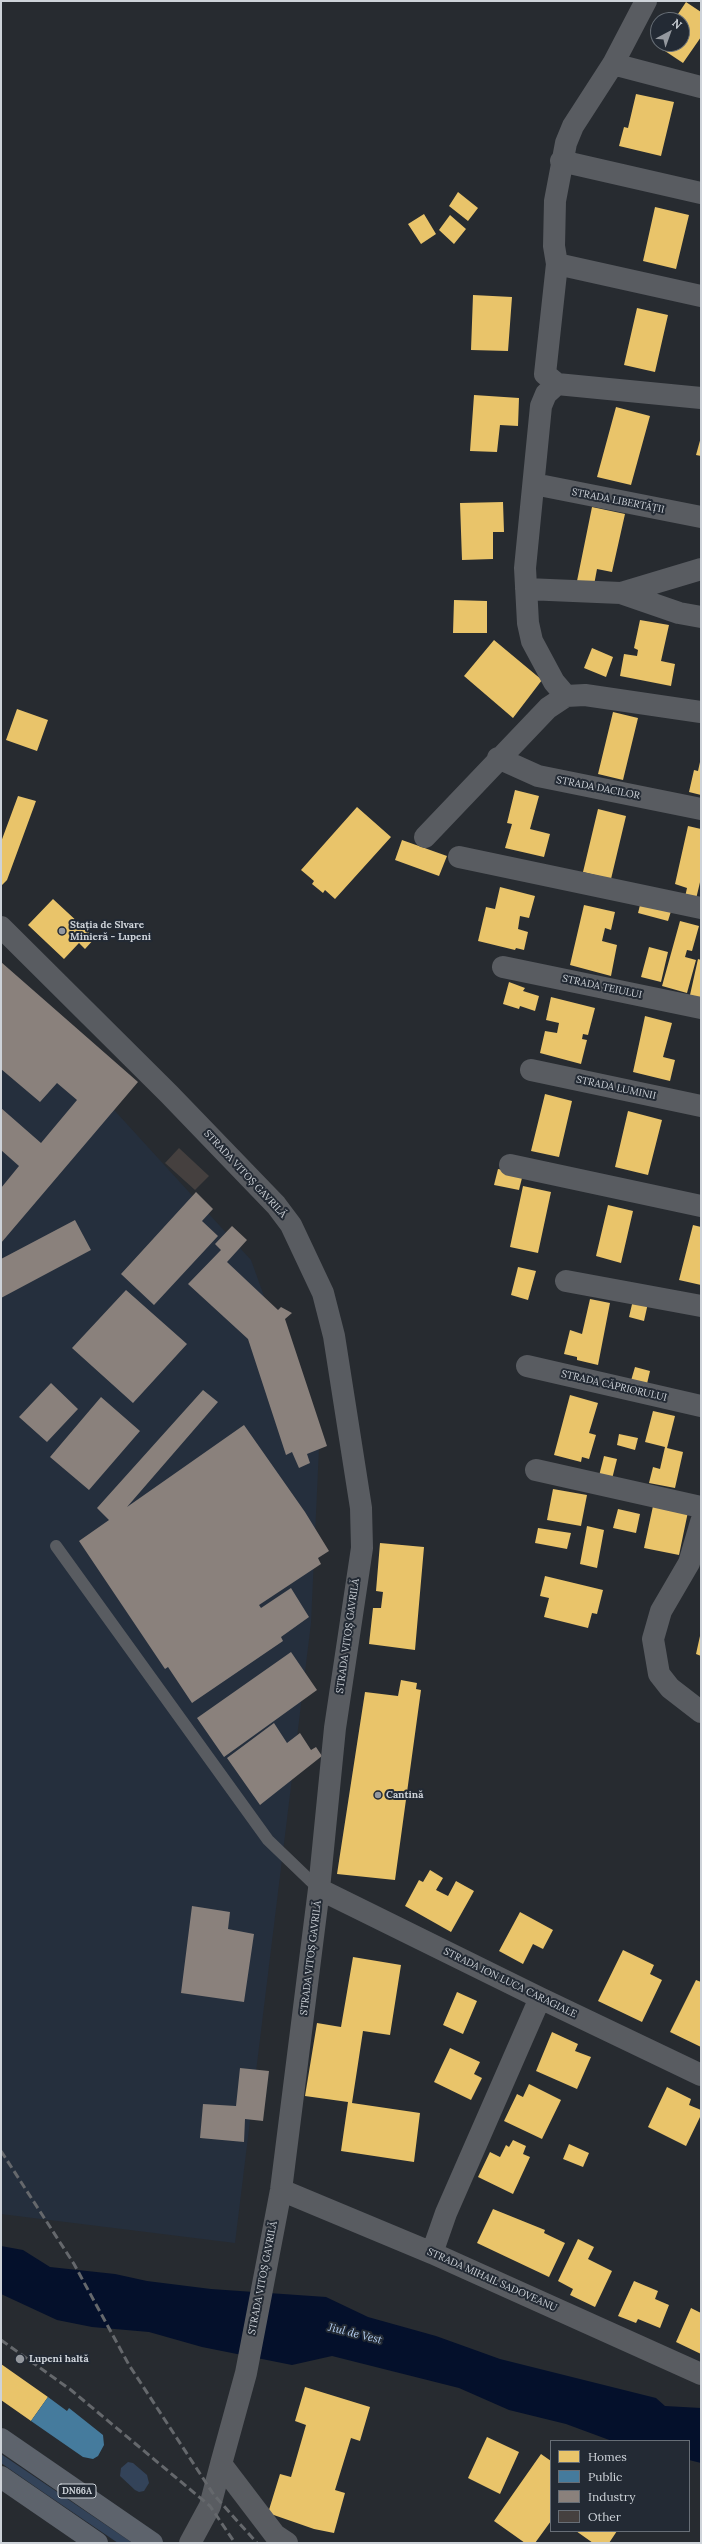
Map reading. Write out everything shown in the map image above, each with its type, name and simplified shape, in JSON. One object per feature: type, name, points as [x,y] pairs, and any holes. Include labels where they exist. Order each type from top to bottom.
[{"type":"main road","name":"DN66A","points":[[1,2439],[152,2543]]},
{"type":"main road","points":[[1,2477],[98,2543]]},
{"type":"street","points":[[646,1],[613,64],[573,126],[561,161],[555,201],[554,246],[557,264],[545,374],[557,384],[701,398]]},
{"type":"street","points":[[613,64],[701,87]]},
{"type":"street","points":[[561,161],[701,193]]},
{"type":"street","points":[[557,264],[701,296]]},
{"type":"street","points":[[557,384],[546,394],[541,406],[534,484],[527,535],[526,589],[528,623],[532,641],[554,682],[566,696]]},
{"type":"street","name":"STRADA LIBERTĂȚII","points":[[534,484],[701,517]]},
{"type":"street","points":[[621,593],[701,569]]},
{"type":"street","points":[[526,589],[621,593],[679,613],[701,617]]},
{"type":"street","points":[[425,837],[498,758],[548,708],[566,696],[585,695],[701,712]]},
{"type":"street","name":"STRADA DACILOR","points":[[498,758],[538,776],[701,809]]},
{"type":"street","points":[[459,857],[701,908]]},
{"type":"street","name":"STRADA VITOȘ GAVRILĂ","points":[[1,928],[169,1094],[276,1205],[291,1225],[304,1248],[323,1293],[342,1378],[361,1508],[362,1548],[335,1728],[319,1889],[281,2190],[246,2373],[210,2506],[190,2543]]},
{"type":"street","name":"STRADA TEIULUI","points":[[503,967],[701,1008]]},
{"type":"street","name":"STRADA LUMINII","points":[[531,1070],[701,1106]]},
{"type":"street","points":[[510,1165],[701,1206]]},
{"type":"street","points":[[566,1281],[701,1306]]},
{"type":"street","name":"STRADA CĂPRIORULUI","points":[[527,1366],[701,1406]]},
{"type":"street","points":[[536,1470],[701,1507]]},
{"type":"street","points":[[701,1522],[689,1563],[661,1611],[653,1639],[659,1674],[670,1688],[701,1712]]},
{"type":"street","name":"STRADA ION LUCA CARAGIALE","points":[[319,1889],[540,1998],[701,2075]]},
{"type":"street","points":[[432,2253],[446,2213],[540,1998]]},
{"type":"street","name":"STRADA MIHAIL SADOVEANU","points":[[281,2190],[432,2253],[701,2374]]},
{"type":"street","points":[[221,2464],[275,2535],[287,2543]]},
{"type":"lane","points":[[56,1546],[268,1840],[319,1889]]},
{"type":"shaded area","points":[[1,986],[251,1260],[319,1448],[311,1623],[235,2243],[1,2214]]},
{"type":"shaded area","points":[[1,2454],[132,2543],[118,2543],[1,2463]]},
{"type":"shaded area","points":[[128,2462],[133,2463],[147,2475],[149,2483],[144,2491],[139,2492],[135,2490],[120,2476],[121,2468]]},
{"type":"water","name":"Jiul de Vest","points":[[1,2246],[23,2250],[50,2267],[115,2274],[147,2281],[211,2289],[326,2297],[368,2317],[436,2336],[500,2359],[656,2398],[665,2406],[701,2408],[701,2463],[690,2460],[690,2440],[609,2440],[566,2424],[509,2410],[459,2388],[332,2356],[292,2365],[202,2347],[149,2332],[92,2327],[57,2320],[1,2294]]},
{"type":"building: Homes","points":[[686,2],[701,12],[701,37],[683,63],[666,52],[690,52],[690,12],[679,12]]},
{"type":"building: Homes","points":[[636,94],[674,102],[661,156],[619,146],[624,127],[628,128]]},
{"type":"building: Homes","points":[[458,192],[478,208],[468,221],[449,206]]},
{"type":"building: Homes","points":[[655,207],[689,215],[676,269],[643,261]]},
{"type":"building: Homes","points":[[424,214],[436,234],[421,244],[408,224]]},
{"type":"building: Homes","points":[[450,215],[466,229],[454,244],[439,230]]},
{"type":"building: Homes","points":[[473,295],[512,297],[508,351],[471,350]]},
{"type":"building: Homes","points":[[637,308],[668,315],[655,372],[624,365]]},
{"type":"building: Homes","points":[[474,395],[519,398],[518,426],[500,425],[497,452],[470,451]]},
{"type":"building: Homes","points":[[616,407],[650,416],[631,485],[597,477]]},
{"type":"building: Homes","points":[[701,437],[701,456],[696,455]]},
{"type":"building: Homes","points":[[503,502],[504,532],[493,532],[493,559],[462,560],[460,503]]},
{"type":"building: Homes","points":[[592,507],[625,514],[612,572],[597,569],[594,585],[577,581]]},
{"type":"building: Homes","points":[[454,600],[487,601],[487,633],[453,633]]},
{"type":"building: Homes","points":[[640,620],[669,625],[661,661],[675,664],[671,686],[620,676],[624,654],[637,656],[638,650],[634,648]]},
{"type":"building: Homes","points":[[494,640],[542,680],[513,718],[464,676]]},
{"type":"building: Homes","points":[[592,648],[613,657],[606,677],[584,668]]},
{"type":"building: Homes","points":[[17,709],[48,720],[37,751],[6,740]]},
{"type":"building: Homes","points":[[613,712],[638,718],[623,780],[598,774]]},
{"type":"building: Homes","points":[[700,762],[701,795],[689,792],[694,770],[698,771]]},
{"type":"building: Homes","points":[[515,790],[539,796],[530,829],[550,834],[544,857],[505,848],[512,824],[507,823]]},
{"type":"building: Homes","points":[[18,796],[36,801],[7,880],[1,886],[1,842]]},
{"type":"building: Homes","points":[[357,807],[391,837],[335,899],[325,890],[323,893],[312,884],[314,881],[301,870]]},
{"type":"building: Homes","points":[[598,809],[626,816],[611,879],[583,872]]},
{"type":"building: Homes","points":[[688,826],[701,829],[701,878],[696,899],[685,897],[687,888],[675,884]]},
{"type":"building: Homes","points":[[402,840],[447,856],[439,876],[395,860]]},
{"type":"building: Homes","points":[[500,887],[535,896],[529,918],[520,916],[518,929],[528,932],[524,950],[516,948],[515,950],[478,941],[486,907],[495,909]]},
{"type":"building: Homes","name":"Stația de Slvare Minieră - Lupeni","points":[[53,899],[95,938],[85,949],[79,943],[64,959],[28,925]]},
{"type":"building: Homes","points":[[641,901],[672,908],[668,921],[638,913]]},
{"type":"building: Homes","points":[[584,905],[615,912],[611,930],[605,928],[602,941],[617,945],[611,976],[570,965]]},
{"type":"building: Homes","points":[[680,921],[699,926],[692,951],[687,950],[685,957],[696,960],[687,993],[662,986]]},
{"type":"building: Homes","points":[[649,947],[668,952],[661,982],[641,977]]},
{"type":"building: Homes","points":[[698,959],[701,960],[701,998],[690,995]]},
{"type":"building: Homes","points":[[509,982],[525,988],[523,991],[539,996],[535,1011],[520,1006],[519,1009],[503,1004]]},
{"type":"building: Homes","points":[[551,997],[595,1008],[588,1035],[583,1034],[582,1039],[587,1040],[581,1064],[540,1053],[545,1031],[557,1033],[559,1023],[546,1020]]},
{"type":"building: Homes","points":[[645,1016],[672,1023],[663,1057],[675,1060],[670,1081],[633,1072]]},
{"type":"building: Homes","points":[[545,1094],[572,1101],[559,1157],[531,1151]]},
{"type":"building: Homes","points":[[628,1111],[662,1120],[648,1175],[615,1167]]},
{"type":"building: Homes","points":[[498,1169],[523,1174],[519,1190],[494,1185]]},
{"type":"building: Homes","points":[[523,1186],[551,1192],[538,1253],[510,1247]]},
{"type":"building: Homes","points":[[608,1205],[633,1211],[621,1263],[596,1256]]},
{"type":"building: Homes","points":[[693,1225],[701,1227],[701,1285],[679,1280]]},
{"type":"building: Homes","points":[[518,1267],[536,1271],[528,1300],[511,1295]]},
{"type":"building: Homes","points":[[590,1299],[610,1303],[598,1365],[577,1360],[577,1357],[564,1354],[570,1330],[582,1334]]},
{"type":"building: Homes","points":[[633,1300],[648,1303],[644,1321],[629,1317]]},
{"type":"building: Homes","points":[[635,1367],[650,1371],[646,1388],[630,1384]]},
{"type":"building: Homes","points":[[570,1395],[598,1403],[589,1433],[596,1435],[589,1459],[582,1457],[581,1462],[554,1455]]},
{"type":"building: Homes","points":[[653,1411],[675,1416],[667,1448],[683,1452],[675,1488],[649,1483],[653,1467],[660,1469],[665,1447],[645,1442]]},
{"type":"building: Homes","points":[[619,1434],[638,1438],[635,1450],[617,1445]]},
{"type":"building: Homes","points":[[604,1456],[617,1459],[612,1479],[599,1476]]},
{"type":"building: Homes","points":[[553,1489],[587,1495],[581,1526],[547,1520]]},
{"type":"building: Homes","points":[[653,1506],[689,1507],[679,1555],[644,1548]]},
{"type":"building: Homes","points":[[618,1509],[640,1514],[636,1533],[613,1528]]},
{"type":"building: Homes","points":[[587,1526],[604,1530],[597,1568],[580,1564]]},
{"type":"building: Homes","points":[[538,1528],[571,1533],[567,1549],[535,1543]]},
{"type":"building: Homes","points":[[380,1543],[424,1547],[415,1650],[369,1644],[373,1608],[381,1608],[383,1592],[376,1591]]},
{"type":"building: Homes","points":[[545,1576],[603,1590],[597,1614],[592,1613],[588,1628],[544,1617],[549,1598],[540,1596]]},
{"type":"building: Homes","points":[[700,1636],[701,1637],[701,1656],[696,1654]]},
{"type":"building: Homes","name":"Cantină","points":[[401,1680],[417,1683],[416,1689],[421,1690],[395,1880],[337,1874],[365,1692],[398,1696]]},
{"type":"building: Homes","points":[[430,1870],[443,1878],[436,1890],[448,1896],[456,1881],[474,1891],[451,1932],[405,1906],[419,1880],[423,1882]]},
{"type":"building: Homes","points":[[520,1912],[553,1930],[543,1949],[533,1944],[523,1964],[499,1951]]},
{"type":"building: Homes","points":[[623,1950],[654,1965],[650,1974],[662,1980],[642,2022],[598,2001]]},
{"type":"building: Homes","points":[[353,1957],[401,1965],[390,2035],[363,2031],[352,2103],[420,2113],[414,2162],[341,2151],[348,2102],[305,2096],[317,2023],[341,2027]]},
{"type":"building: Homes","points":[[696,1980],[701,1982],[701,2047],[670,2032]]},
{"type":"building: Homes","points":[[457,1992],[477,2001],[463,2034],[443,2025]]},
{"type":"building: Homes","points":[[552,2032],[578,2044],[575,2051],[591,2057],[577,2089],[536,2071]]},
{"type":"building: Homes","points":[[450,2048],[480,2062],[474,2074],[482,2078],[471,2100],[434,2082]]},
{"type":"building: Homes","points":[[529,2084],[561,2100],[542,2139],[504,2121],[517,2094],[523,2097]]},
{"type":"building: Homes","points":[[667,2087],[691,2099],[689,2105],[701,2110],[701,2115],[686,2146],[648,2127]]},
{"type":"building: Homes","points":[[513,2140],[526,2146],[523,2154],[530,2157],[513,2194],[478,2177],[490,2152],[500,2157],[506,2145],[509,2147]]},
{"type":"building: Homes","points":[[569,2144],[589,2153],[583,2167],[563,2159]]},
{"type":"building: Homes","points":[[493,2209],[545,2230],[544,2233],[565,2243],[549,2277],[477,2243]]},
{"type":"building: Homes","points":[[578,2239],[594,2247],[588,2259],[612,2271],[595,2307],[570,2295],[573,2289],[558,2281]]},
{"type":"building: Homes","points":[[634,2281],[658,2291],[655,2299],[669,2305],[660,2328],[638,2319],[636,2323],[618,2316]]},
{"type":"building: Homes","points":[[691,2308],[701,2313],[701,2354],[676,2342]]},
{"type":"building: Homes","name":"Lupeni haltă","points":[[1,2364],[48,2397],[31,2421],[1,2400]]},
{"type":"building: Homes","points":[[305,2387],[370,2407],[360,2441],[351,2438],[335,2490],[345,2493],[334,2533],[314,2529],[268,2513],[280,2474],[291,2477],[306,2425],[295,2421]]},
{"type":"building: Homes","points":[[487,2437],[519,2452],[500,2494],[468,2478]]},
{"type":"building: Homes","points":[[541,2454],[550,2460],[550,2522],[535,2543],[525,2543],[494,2521]]},
{"type":"building: Homes","points":[[577,2532],[616,2532],[609,2543],[593,2543]]},
{"type":"building: Public","points":[[48,2397],[67,2411],[69,2408],[103,2435],[104,2445],[98,2456],[93,2459],[83,2457],[31,2421]]},
{"type":"building: Industry","points":[[1,962],[138,1082],[1,1243],[1,1188],[19,1166],[1,1150],[1,1108],[41,1143],[77,1100],[57,1083],[40,1102],[1,1069]]},
{"type":"building: Industry","points":[[196,1192],[213,1209],[202,1221],[218,1236],[154,1305],[121,1274]]},
{"type":"building: Industry","points":[[75,1220],[91,1250],[1,1298],[1,1259]]},
{"type":"building: Industry","points":[[232,1226],[247,1240],[227,1262],[278,1310],[281,1307],[292,1313],[285,1319],[327,1446],[307,1454],[310,1463],[299,1468],[292,1452],[286,1455],[248,1339],[188,1284],[221,1250],[215,1244]]},
{"type":"building: Industry","points":[[126,1290],[187,1344],[133,1403],[72,1348]]},
{"type":"building: Industry","points":[[51,1383],[78,1409],[47,1442],[19,1417]]},
{"type":"building: Industry","points":[[203,1390],[218,1402],[127,1507],[244,1425],[305,1512],[329,1551],[318,1558],[321,1564],[259,1605],[261,1608],[291,1588],[309,1617],[281,1637],[283,1641],[192,1703],[168,1667],[165,1669],[79,1541],[109,1520],[97,1508]]},
{"type":"building: Industry","points":[[101,1397],[140,1431],[89,1490],[50,1457]]},
{"type":"building: Industry","points":[[291,1652],[317,1690],[224,1757],[197,1718]]},
{"type":"building: Industry","points":[[274,1723],[287,1743],[300,1733],[311,1750],[316,1747],[322,1756],[260,1805],[227,1758]]},
{"type":"building: Industry","points":[[192,1906],[230,1912],[228,1929],[254,1934],[244,2002],[181,1993]]},
{"type":"building: Industry","points":[[240,2068],[269,2071],[263,2121],[245,2119],[244,2142],[200,2138],[203,2104],[236,2106]]},
{"type":"building: Other","points":[[179,1148],[209,1176],[195,1190],[165,1163]]},
{"type":"railway","points":[[1,2151],[74,2264],[129,2365],[214,2495],[257,2543]]},
{"type":"railway","points":[[1,2340],[71,2390],[210,2506],[235,2543]]},
{"type":"place","name":"Stația de Slvare Minieră - Lupeni","points":[[62,931]]},
{"type":"place","name":"Cantină","points":[[378,1795]]},
{"type":"place","name":"Lupeni haltă","points":[[20,2359]]}]
